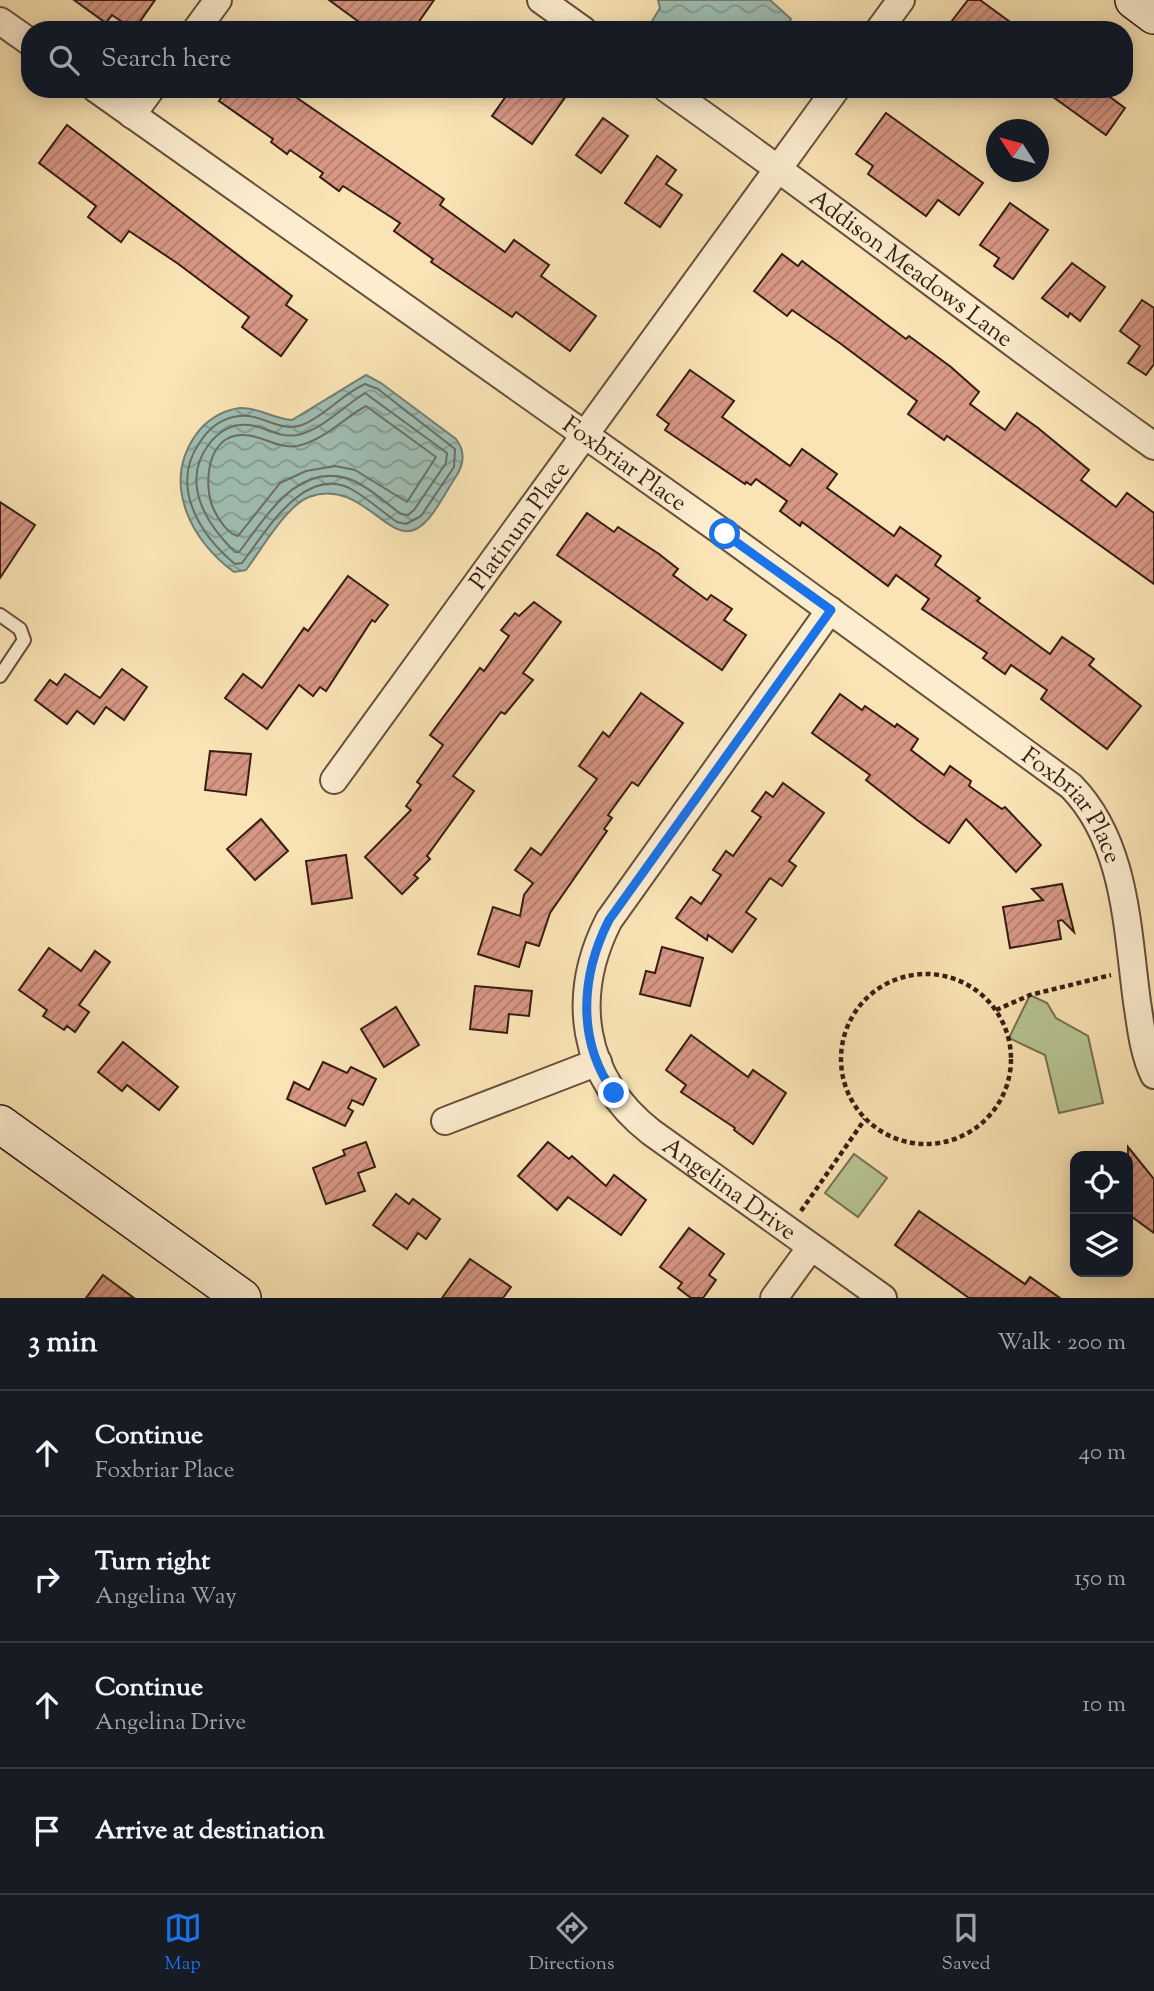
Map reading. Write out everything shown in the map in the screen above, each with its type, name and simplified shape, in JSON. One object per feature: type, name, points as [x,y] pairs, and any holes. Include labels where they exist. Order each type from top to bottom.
[{"type":"main road","points":[[1134,0],[1154,15]]},
{"type":"main road","points":[[0,1124],[242,1298]]},
{"type":"street","points":[[202,21],[218,0]]},
{"type":"street","points":[[541,0],[570,21]]},
{"type":"street","points":[[886,21],[901,0]]},
{"type":"street","points":[[0,21],[21,36]]},
{"type":"street","name":"Foxbriar Place","points":[[108,98],[831,610],[1056,773],[1079,793],[1094,813],[1112,851],[1141,984],[1143,1044],[1154,1075]]},
{"type":"street","points":[[132,115],[144,98]]},
{"type":"street","name":"Addison Meadows Lane","points":[[680,98],[779,168],[993,331],[1154,446]]},
{"type":"street","name":"Platinum Place","points":[[334,780],[830,98]]},
{"type":"street","name":"Angelina Drive","points":[[831,610],[605,929],[594,953],[586,1002],[591,1044],[598,1062],[618,1099],[644,1126],[883,1298]]},
{"type":"street","points":[[445,1121],[598,1062]]},
{"type":"street","points":[[774,1298],[811,1247]]},
{"type":"lane","points":[[0,615],[20,629],[24,640],[0,676]]},
{"type":"path","points":[[923,973],[951,977],[976,990],[996,1010],[1008,1035],[1011,1063],[1005,1091],[990,1115],[969,1133],[951,1140],[914,1144],[888,1136],[865,1119],[849,1096],[841,1069],[842,1041],[853,1015],[871,993],[895,979],[923,973]]},
{"type":"path","points":[[996,1010],[1030,995],[1141,984]]},
{"type":"path","points":[[788,1230],[865,1119]]},
{"type":"green space","points":[[1030,995],[1047,1003],[1056,1018],[1088,1036],[1103,1103],[1059,1113],[1045,1055],[1009,1038]]},
{"type":"green space","points":[[854,1154],[887,1178],[858,1217],[825,1193]]},
{"type":"water","points":[[658,0],[770,0],[791,19],[652,21],[660,8]]},
{"type":"water","points":[[366,375],[381,383],[459,444],[463,458],[460,468],[438,506],[422,525],[405,531],[394,528],[344,496],[327,494],[309,497],[283,518],[246,570],[234,572],[205,544],[186,510],[181,473],[185,454],[195,436],[214,417],[240,408],[292,420]]},
{"type":"building","points":[[74,0],[155,0],[140,21],[121,21],[112,15],[108,21],[103,21]]},
{"type":"building","points":[[329,0],[434,0],[419,21],[358,21]]},
{"type":"building","points":[[968,0],[980,0],[1009,21],[952,21]]},
{"type":"building","points":[[221,98],[297,98],[444,199],[440,205],[505,252],[514,240],[549,265],[541,276],[596,316],[570,351],[516,312],[512,317],[431,262],[433,259],[394,231],[400,223],[343,186],[339,191],[320,177],[323,173],[290,150],[287,154],[271,142],[273,139],[219,101]]},
{"type":"building","points":[[505,98],[565,98],[532,144],[492,116]]},
{"type":"building","points":[[1055,98],[1111,98],[1125,108],[1106,135]]},
{"type":"building","points":[[886,113],[983,183],[959,215],[938,200],[926,216],[868,174],[873,166],[856,154]]},
{"type":"building","points":[[603,118],[628,136],[601,173],[576,155]]},
{"type":"building","points":[[67,125],[292,296],[286,305],[307,320],[281,356],[242,327],[249,317],[177,263],[129,231],[121,242],[88,217],[96,206],[39,163]]},
{"type":"building","points":[[657,156],[676,170],[666,184],[682,195],[660,227],[625,203]]},
{"type":"building","points":[[1010,203],[1048,230],[1013,279],[994,266],[999,258],[980,245]]},
{"type":"building","points":[[782,254],[798,266],[802,261],[906,339],[909,336],[951,367],[979,392],[970,404],[1005,430],[1017,413],[1089,470],[1081,480],[1116,507],[1127,493],[1154,513],[1154,584],[947,436],[944,440],[908,414],[917,401],[841,344],[792,310],[787,316],[754,291]]},
{"type":"building","points":[[1072,263],[1105,287],[1080,321],[1070,313],[1068,317],[1042,298]]},
{"type":"building","points":[[1142,300],[1154,308],[1154,364],[1146,375],[1128,363],[1140,346],[1120,331]]},
{"type":"building","points":[[690,370],[734,401],[722,417],[790,466],[802,449],[837,474],[827,488],[894,536],[900,527],[941,556],[935,565],[980,598],[977,601],[1050,654],[1062,637],[1094,659],[1089,665],[1141,706],[1107,749],[1041,699],[1047,690],[1011,665],[1005,674],[983,658],[987,653],[922,609],[929,599],[896,575],[888,586],[802,522],[800,526],[780,511],[787,501],[756,479],[751,485],[746,482],[745,484],[665,430],[669,424],[657,415]]},
{"type":"building","points":[[0,502],[35,525],[0,578]]},
{"type":"building","points":[[587,513],[614,532],[618,527],[659,554],[678,569],[673,575],[707,600],[711,595],[732,609],[724,620],[746,635],[722,670],[557,555]]},
{"type":"building","points":[[348,576],[388,605],[375,622],[372,620],[326,691],[320,687],[313,696],[299,685],[267,729],[225,698],[243,674],[262,688],[304,628],[308,631]]},
{"type":"building","points":[[534,602],[561,622],[523,673],[533,680],[505,714],[501,712],[453,776],[474,791],[427,856],[430,859],[414,875],[418,878],[402,894],[365,857],[411,810],[406,806],[421,785],[417,782],[443,745],[430,735],[480,668],[484,671],[509,636],[501,630],[515,613],[519,616]]},
{"type":"building","points":[[122,669],[147,687],[124,720],[106,707],[94,724],[77,711],[67,724],[35,700],[50,680],[57,685],[65,674],[100,698]]},
{"type":"building","points":[[641,693],[683,723],[638,786],[632,782],[608,815],[612,818],[604,829],[607,831],[550,913],[539,946],[526,942],[519,967],[478,954],[493,907],[520,916],[524,895],[533,883],[515,870],[531,848],[541,855],[597,779],[579,766],[603,732],[609,737]]},
{"type":"building","points":[[840,694],[862,710],[865,706],[918,739],[911,750],[944,775],[950,766],[971,781],[969,786],[1002,809],[1005,807],[1041,845],[1016,872],[966,819],[949,843],[917,820],[866,780],[870,775],[812,733]]},
{"type":"building","points":[[210,751],[251,754],[246,795],[205,790]]},
{"type":"building","points":[[783,783],[824,813],[789,861],[796,866],[782,886],[770,878],[746,912],[756,919],[732,952],[708,935],[707,940],[676,918],[691,897],[701,904],[721,875],[713,870],[726,851],[733,856],[761,817],[752,811],[766,792],[773,797]]},
{"type":"building","points":[[261,819],[288,851],[255,880],[227,849]]},
{"type":"building","points":[[346,855],[352,898],[312,904],[306,861]]},
{"type":"building","points":[[1062,884],[1074,932],[1062,920],[1058,921],[1061,939],[1010,948],[1003,907],[1043,900],[1032,889]]},
{"type":"building","points":[[662,947],[703,958],[690,1006],[640,994],[646,971],[655,973]]},
{"type":"building","points":[[49,948],[81,971],[95,951],[110,962],[79,1005],[89,1012],[75,1032],[67,1026],[64,1030],[43,1016],[47,1010],[19,990]]},
{"type":"building","points":[[475,986],[532,991],[529,1016],[509,1014],[507,1033],[470,1029]]},
{"type":"building","points":[[396,1007],[419,1045],[384,1067],[361,1029]]},
{"type":"building","points":[[691,1035],[748,1077],[753,1070],[786,1093],[753,1144],[734,1130],[735,1128],[681,1092],[686,1085],[666,1070]]},
{"type":"building","points":[[123,1042],[178,1087],[159,1110],[127,1085],[122,1091],[98,1072]]},
{"type":"building","points":[[323,1062],[347,1073],[351,1067],[376,1079],[363,1105],[352,1100],[348,1108],[353,1111],[345,1126],[287,1099],[294,1082],[309,1090]]},
{"type":"building","points":[[366,1142],[375,1167],[358,1173],[365,1191],[326,1204],[313,1168],[345,1155],[343,1150]]},
{"type":"building","points":[[548,1142],[569,1159],[572,1156],[606,1186],[614,1175],[646,1200],[621,1235],[568,1197],[557,1210],[518,1176]]},
{"type":"building","points":[[1133,1153],[1154,1179],[1154,1233],[1133,1218]]},
{"type":"building","points":[[396,1194],[409,1204],[413,1199],[440,1219],[426,1239],[418,1233],[407,1249],[373,1225]]},
{"type":"building","points":[[919,1211],[1025,1284],[1030,1277],[1060,1298],[969,1298],[895,1245]]},
{"type":"building","points":[[689,1228],[724,1254],[709,1275],[716,1280],[703,1298],[691,1298],[678,1288],[682,1283],[660,1267]]},
{"type":"building","points":[[470,1259],[511,1287],[503,1298],[442,1298]]},
{"type":"building","points":[[103,1275],[134,1298],[86,1298]]},
{"type":"route","points":[[614,1093],[600,1070],[588,1028],[587,985],[594,953],[609,920],[831,610],[725,534]]}]
